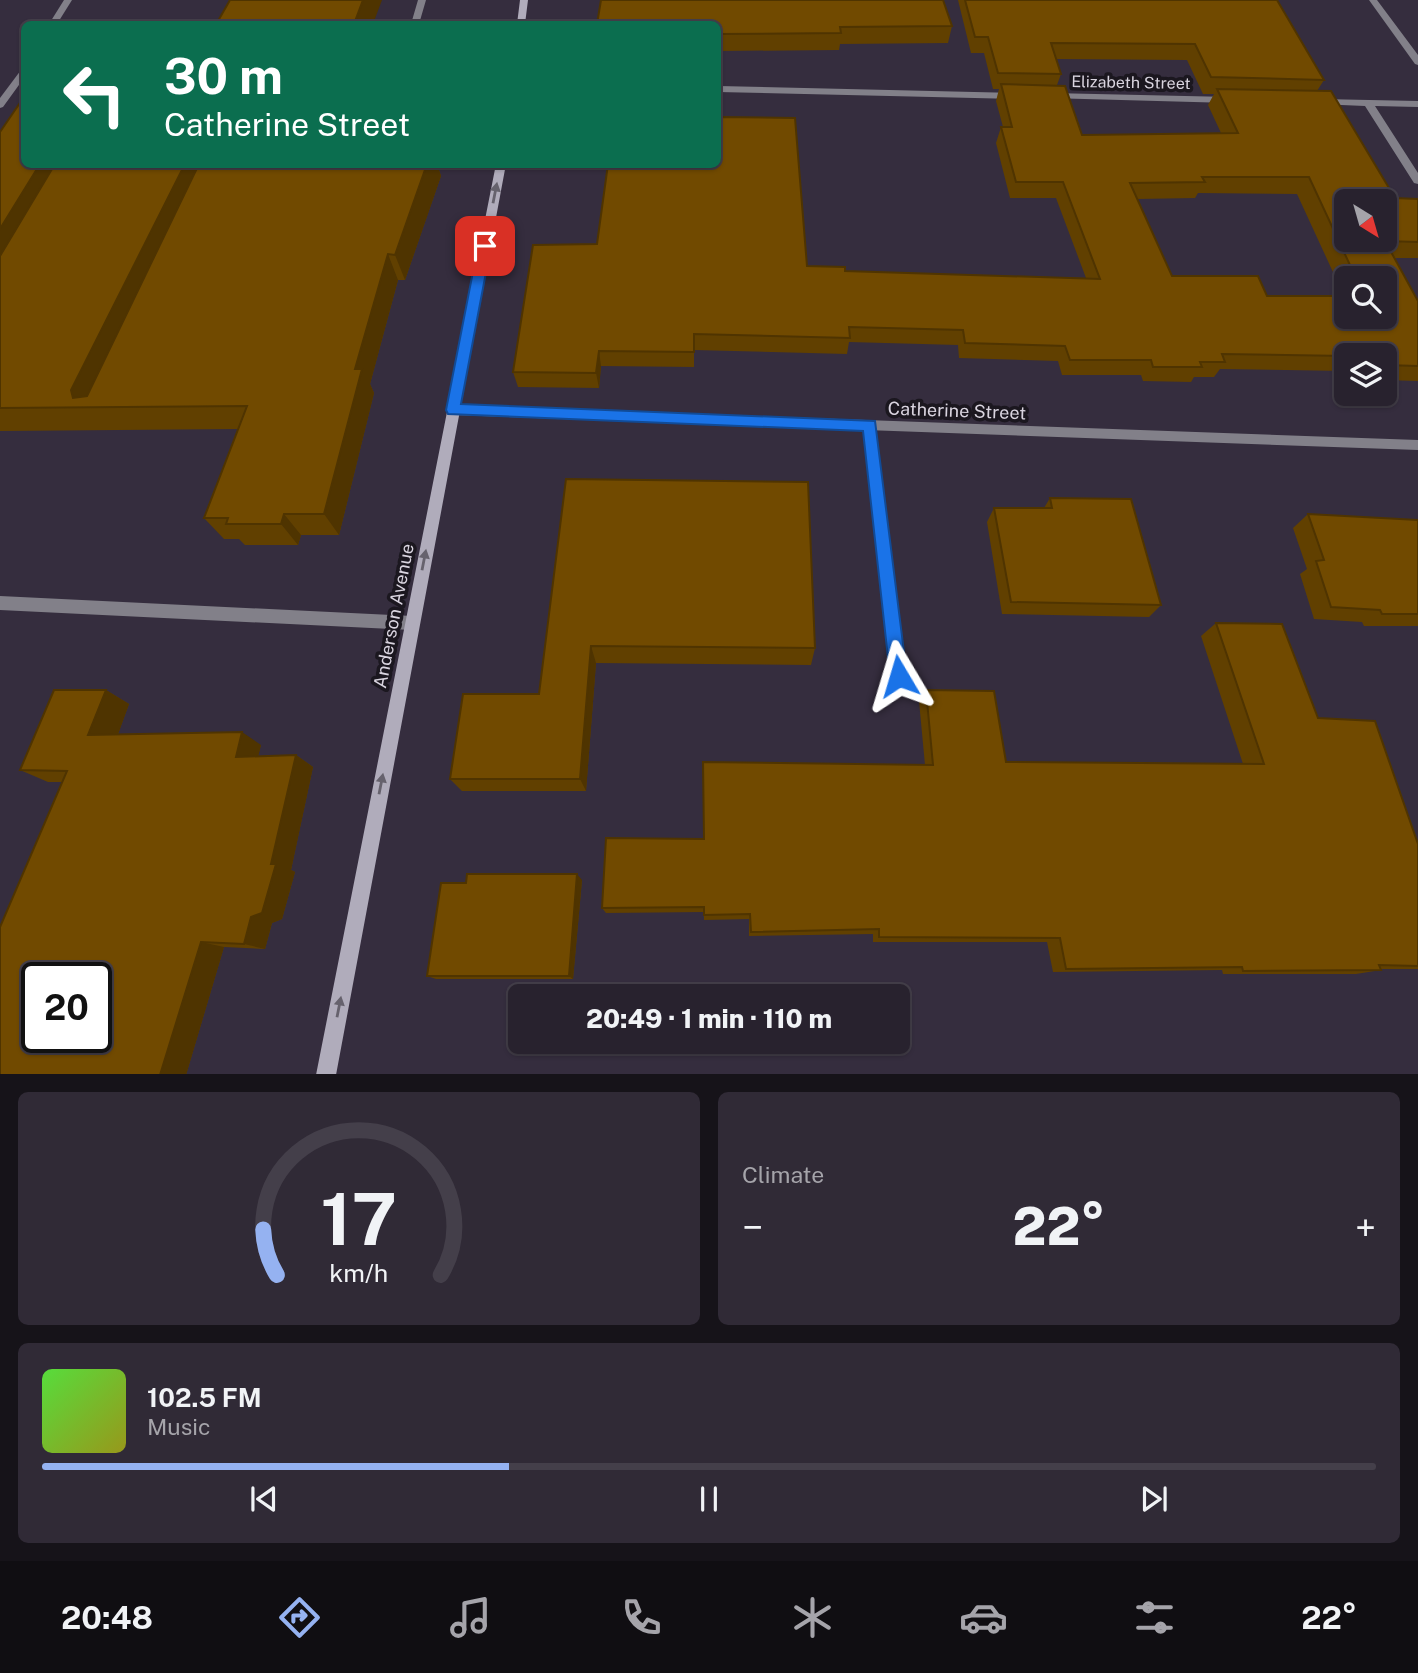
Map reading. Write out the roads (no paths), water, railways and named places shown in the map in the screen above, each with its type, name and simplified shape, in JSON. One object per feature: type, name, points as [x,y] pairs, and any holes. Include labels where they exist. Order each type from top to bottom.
[{"type":"main road","points":[[521,21],[524,0]]},
{"type":"main road","name":"Anderson Avenue","points":[[326,1074],[500,168]]},
{"type":"street","points":[[55,21],[68,0]]},
{"type":"street","points":[[416,21],[422,0]]},
{"type":"street","points":[[1373,0],[1418,62]]},
{"type":"street","points":[[0,105],[21,76]]},
{"type":"street","name":"Elizabeth Street","points":[[721,89],[1243,101]]},
{"type":"street","points":[[1312,102],[1418,104]]},
{"type":"street","points":[[1368,103],[1418,181]]},
{"type":"street","name":"Catherine Street","points":[[453,410],[1418,445]]},
{"type":"street","points":[[869,425],[899,676]]},
{"type":"street","points":[[0,603],[412,623]]}]
